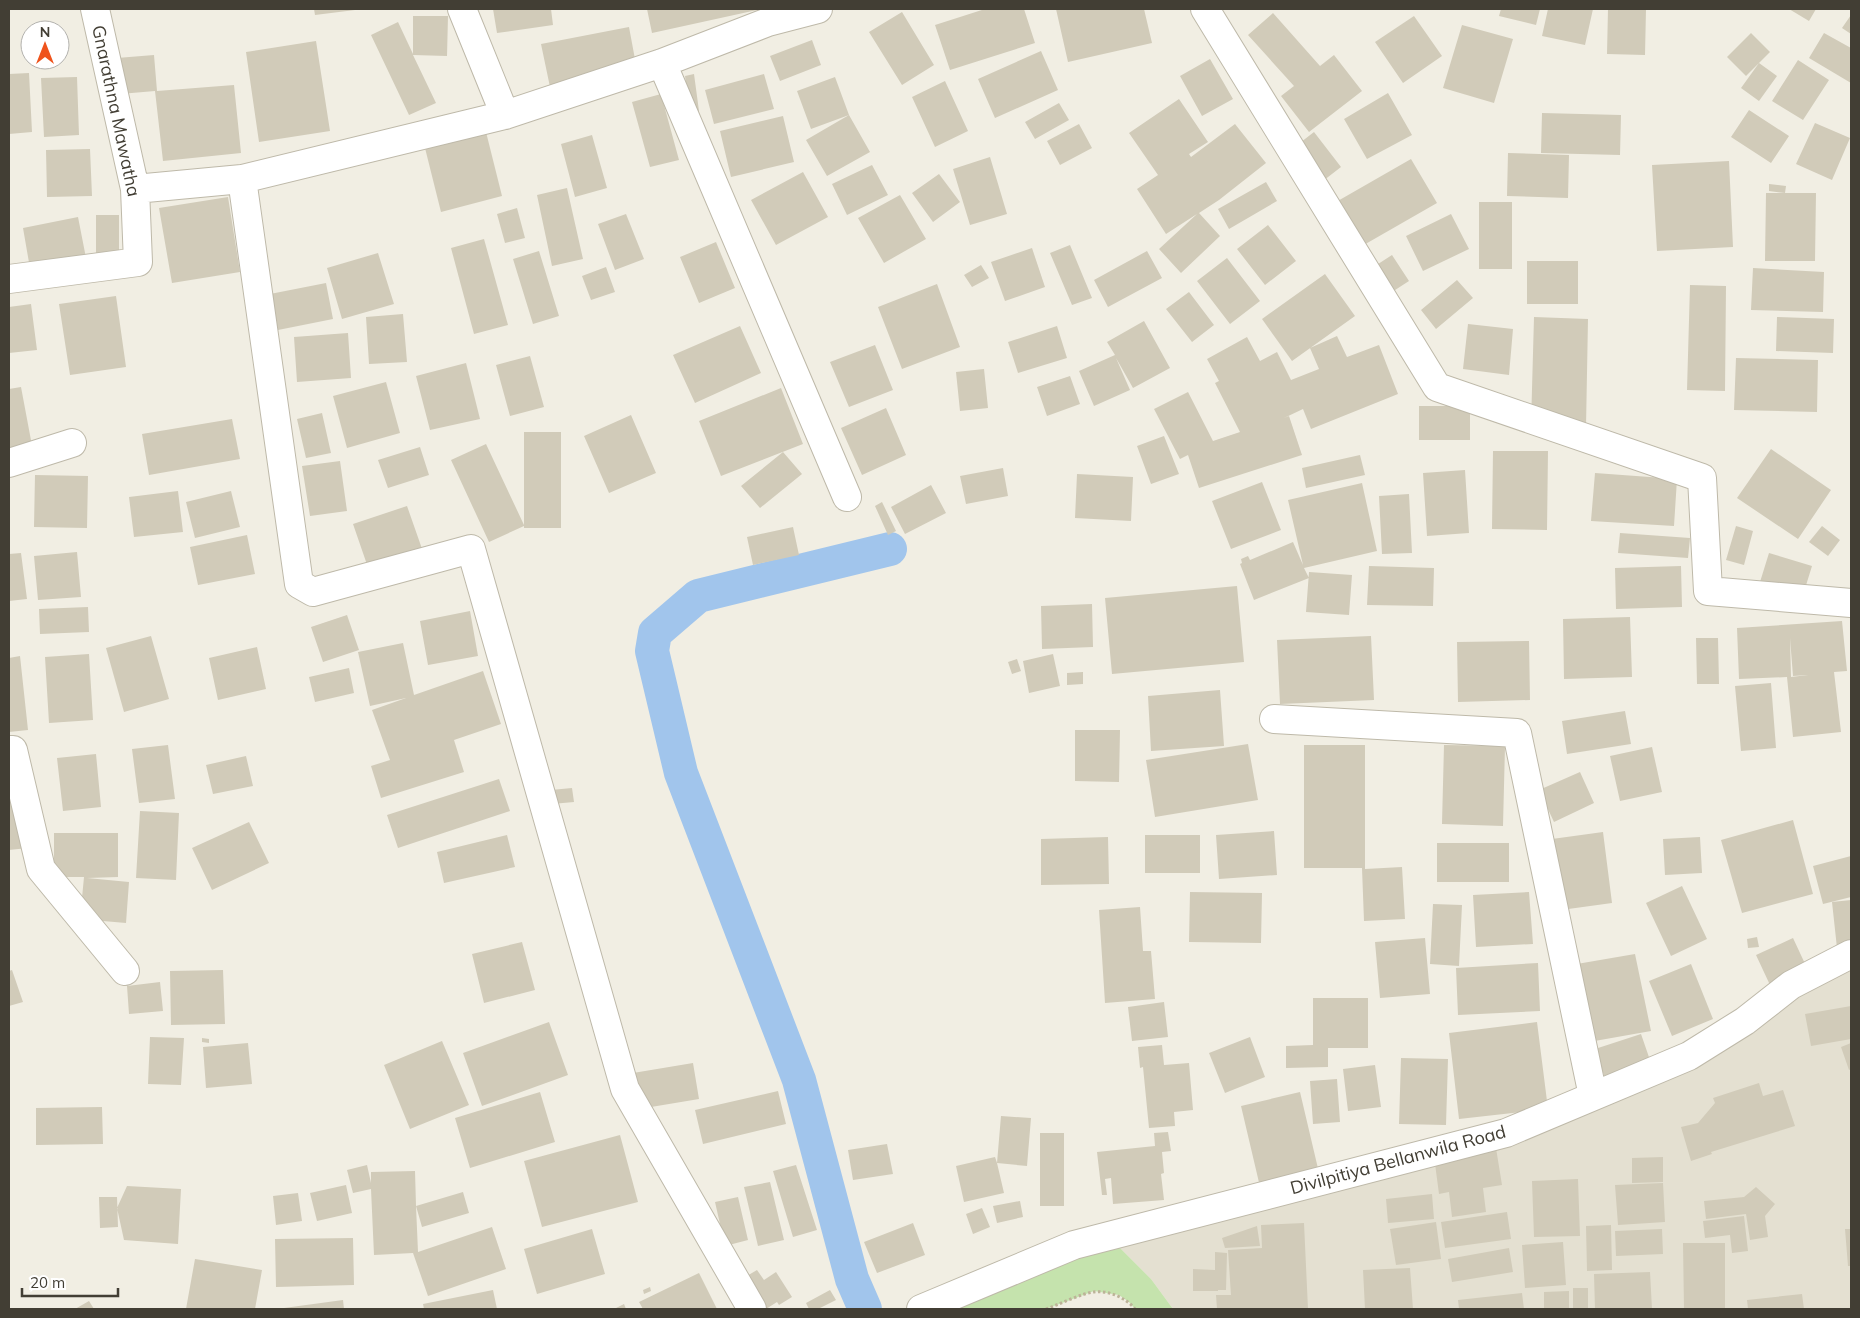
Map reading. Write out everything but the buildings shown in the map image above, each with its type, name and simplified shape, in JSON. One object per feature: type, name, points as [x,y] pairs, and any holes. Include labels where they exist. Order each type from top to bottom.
[{"type":"street","name":"Gnarathna Mawatha","points":[[9,279],[138,262],[135,189],[95,9]]},
{"type":"street","points":[[462,9],[505,115]]},
{"type":"street","points":[[135,189],[242,179],[505,115],[662,63],[766,16],[818,9]]},
{"type":"street","points":[[1205,9],[1437,387],[1702,478],[1708,591],[1851,602]]},
{"type":"street","points":[[662,63],[847,497]]},
{"type":"street","points":[[242,179],[299,584],[313,592],[471,549],[625,1089],[752,1309]]},
{"type":"street","points":[[9,463],[72,443]]},
{"type":"street","points":[[1274,719],[1517,733],[1593,1096]]},
{"type":"street","points":[[9,750],[13,750],[41,869],[125,971]]},
{"type":"street","name":"Divilpitiya Bellanwila Road","points":[[921,1309],[1074,1245],[1506,1133],[1689,1056],[1745,1021],[1792,984],[1851,954]]},
{"type":"path","points":[[1046,1309],[1094,1291],[1119,1295],[1135,1309]]},
{"type":"shaded area","points":[[1851,954],[1851,1309],[1173,1309],[1151,1279],[1114,1242],[1506,1133],[1689,1056]]},
{"type":"green space","points":[[1114,1242],[1151,1279],[1173,1309],[1135,1309],[1119,1295],[1094,1291],[1046,1309],[921,1309]]},
{"type":"waterway","points":[[865,1309],[852,1279],[799,1080],[681,773],[652,651],[655,633],[698,596],[890,549]]}]
